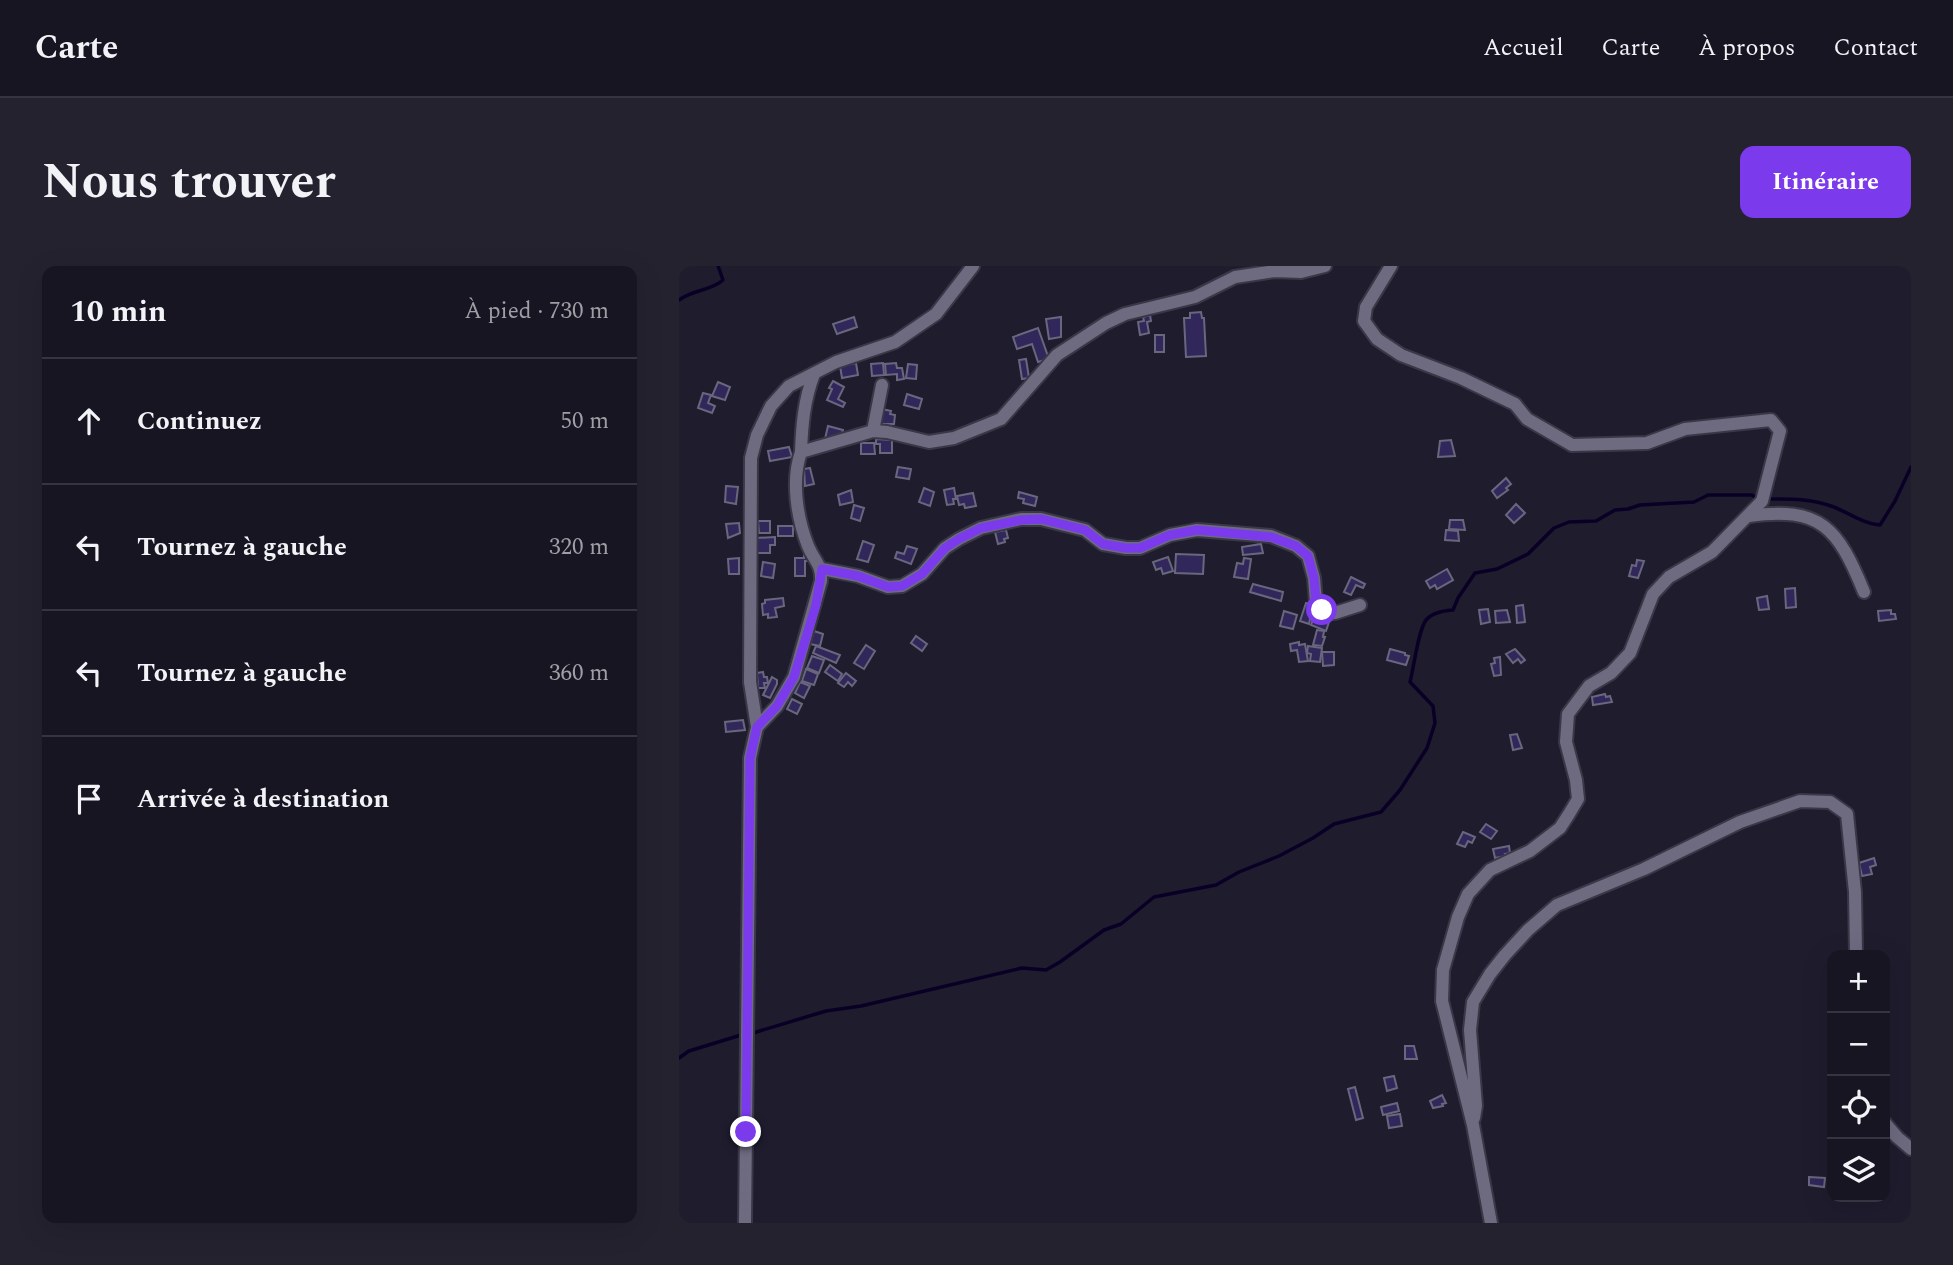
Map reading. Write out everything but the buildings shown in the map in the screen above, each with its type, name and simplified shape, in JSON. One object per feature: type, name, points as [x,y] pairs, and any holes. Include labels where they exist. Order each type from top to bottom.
[{"type":"street","points":[[745,1223],[750,758],[757,727],[750,681],[751,458],[757,435],[771,406],[789,386],[835,362],[895,342],[936,314],[973,266]]},
{"type":"street","points":[[801,452],[873,432],[887,432],[929,442],[954,438],[1001,419],[1057,355],[1106,323],[1125,314],[1195,297],[1235,276],[1275,271],[1301,272],[1325,266]]},
{"type":"street","points":[[1391,266],[1366,307],[1364,321],[1377,339],[1401,355],[1461,378],[1515,404],[1527,419],[1572,445],[1647,443],[1685,429],[1771,419],[1780,431],[1762,501],[1712,552],[1669,577],[1653,594],[1630,653],[1611,673],[1589,686],[1568,714],[1566,741],[1578,799],[1560,828],[1530,851],[1490,870],[1468,894],[1462,907],[1443,970],[1442,1001],[1473,1125],[1491,1223]]},
{"type":"street","points":[[814,374],[807,393],[801,452],[796,472],[802,532],[811,554],[822,569],[858,576],[888,587],[902,586],[922,574],[945,548],[981,528],[1041,519],[1085,530],[1103,544],[1126,548],[1140,548],[1170,535],[1197,530],[1271,537],[1296,546],[1308,556],[1314,578],[1316,602],[1322,610],[1335,614],[1360,605]]},
{"type":"street","points":[[873,432],[882,385]]},
{"type":"street","points":[[1749,516],[1788,513],[1812,519],[1832,531],[1851,562],[1864,592]]},
{"type":"street","points":[[757,727],[777,706],[794,677],[816,605],[822,569]]},
{"type":"street","points":[[1473,1125],[1476,1105],[1470,1030],[1473,1002],[1490,974],[1514,945],[1557,905],[1644,869],[1740,822],[1800,801],[1830,802],[1847,814],[1855,892],[1856,950]]},
{"type":"street","points":[[1890,1129],[1911,1149]]},
{"type":"waterway","points":[[679,300],[723,280],[718,266]]},
{"type":"waterway","points":[[1765,499],[1817,502],[1868,523],[1880,525],[1911,467]]},
{"type":"waterway","points":[[753,1033],[826,1011],[861,1006],[1022,968],[1046,970],[1104,930],[1121,924],[1154,897],[1216,885],[1239,872],[1279,856],[1334,824],[1381,812],[1400,790],[1427,748],[1435,723],[1433,706],[1410,682],[1423,625],[1432,615],[1453,610],[1475,573],[1497,569],[1528,554],[1554,528],[1569,522],[1596,521],[1615,510],[1640,505],[1694,502],[1708,495],[1752,495],[1758,499]]},
{"type":"waterway","points":[[679,1058],[689,1051],[741,1035]]},
{"type":"route","points":[[746,1132],[750,758],[757,727],[777,706],[794,677],[816,605],[822,569],[858,576],[888,587],[902,586],[922,574],[945,548],[959,539],[981,528],[1021,520],[1041,519],[1085,530],[1103,544],[1126,548],[1140,548],[1170,535],[1197,530],[1271,537],[1296,546],[1308,556],[1314,578],[1316,602],[1322,610]]}]
